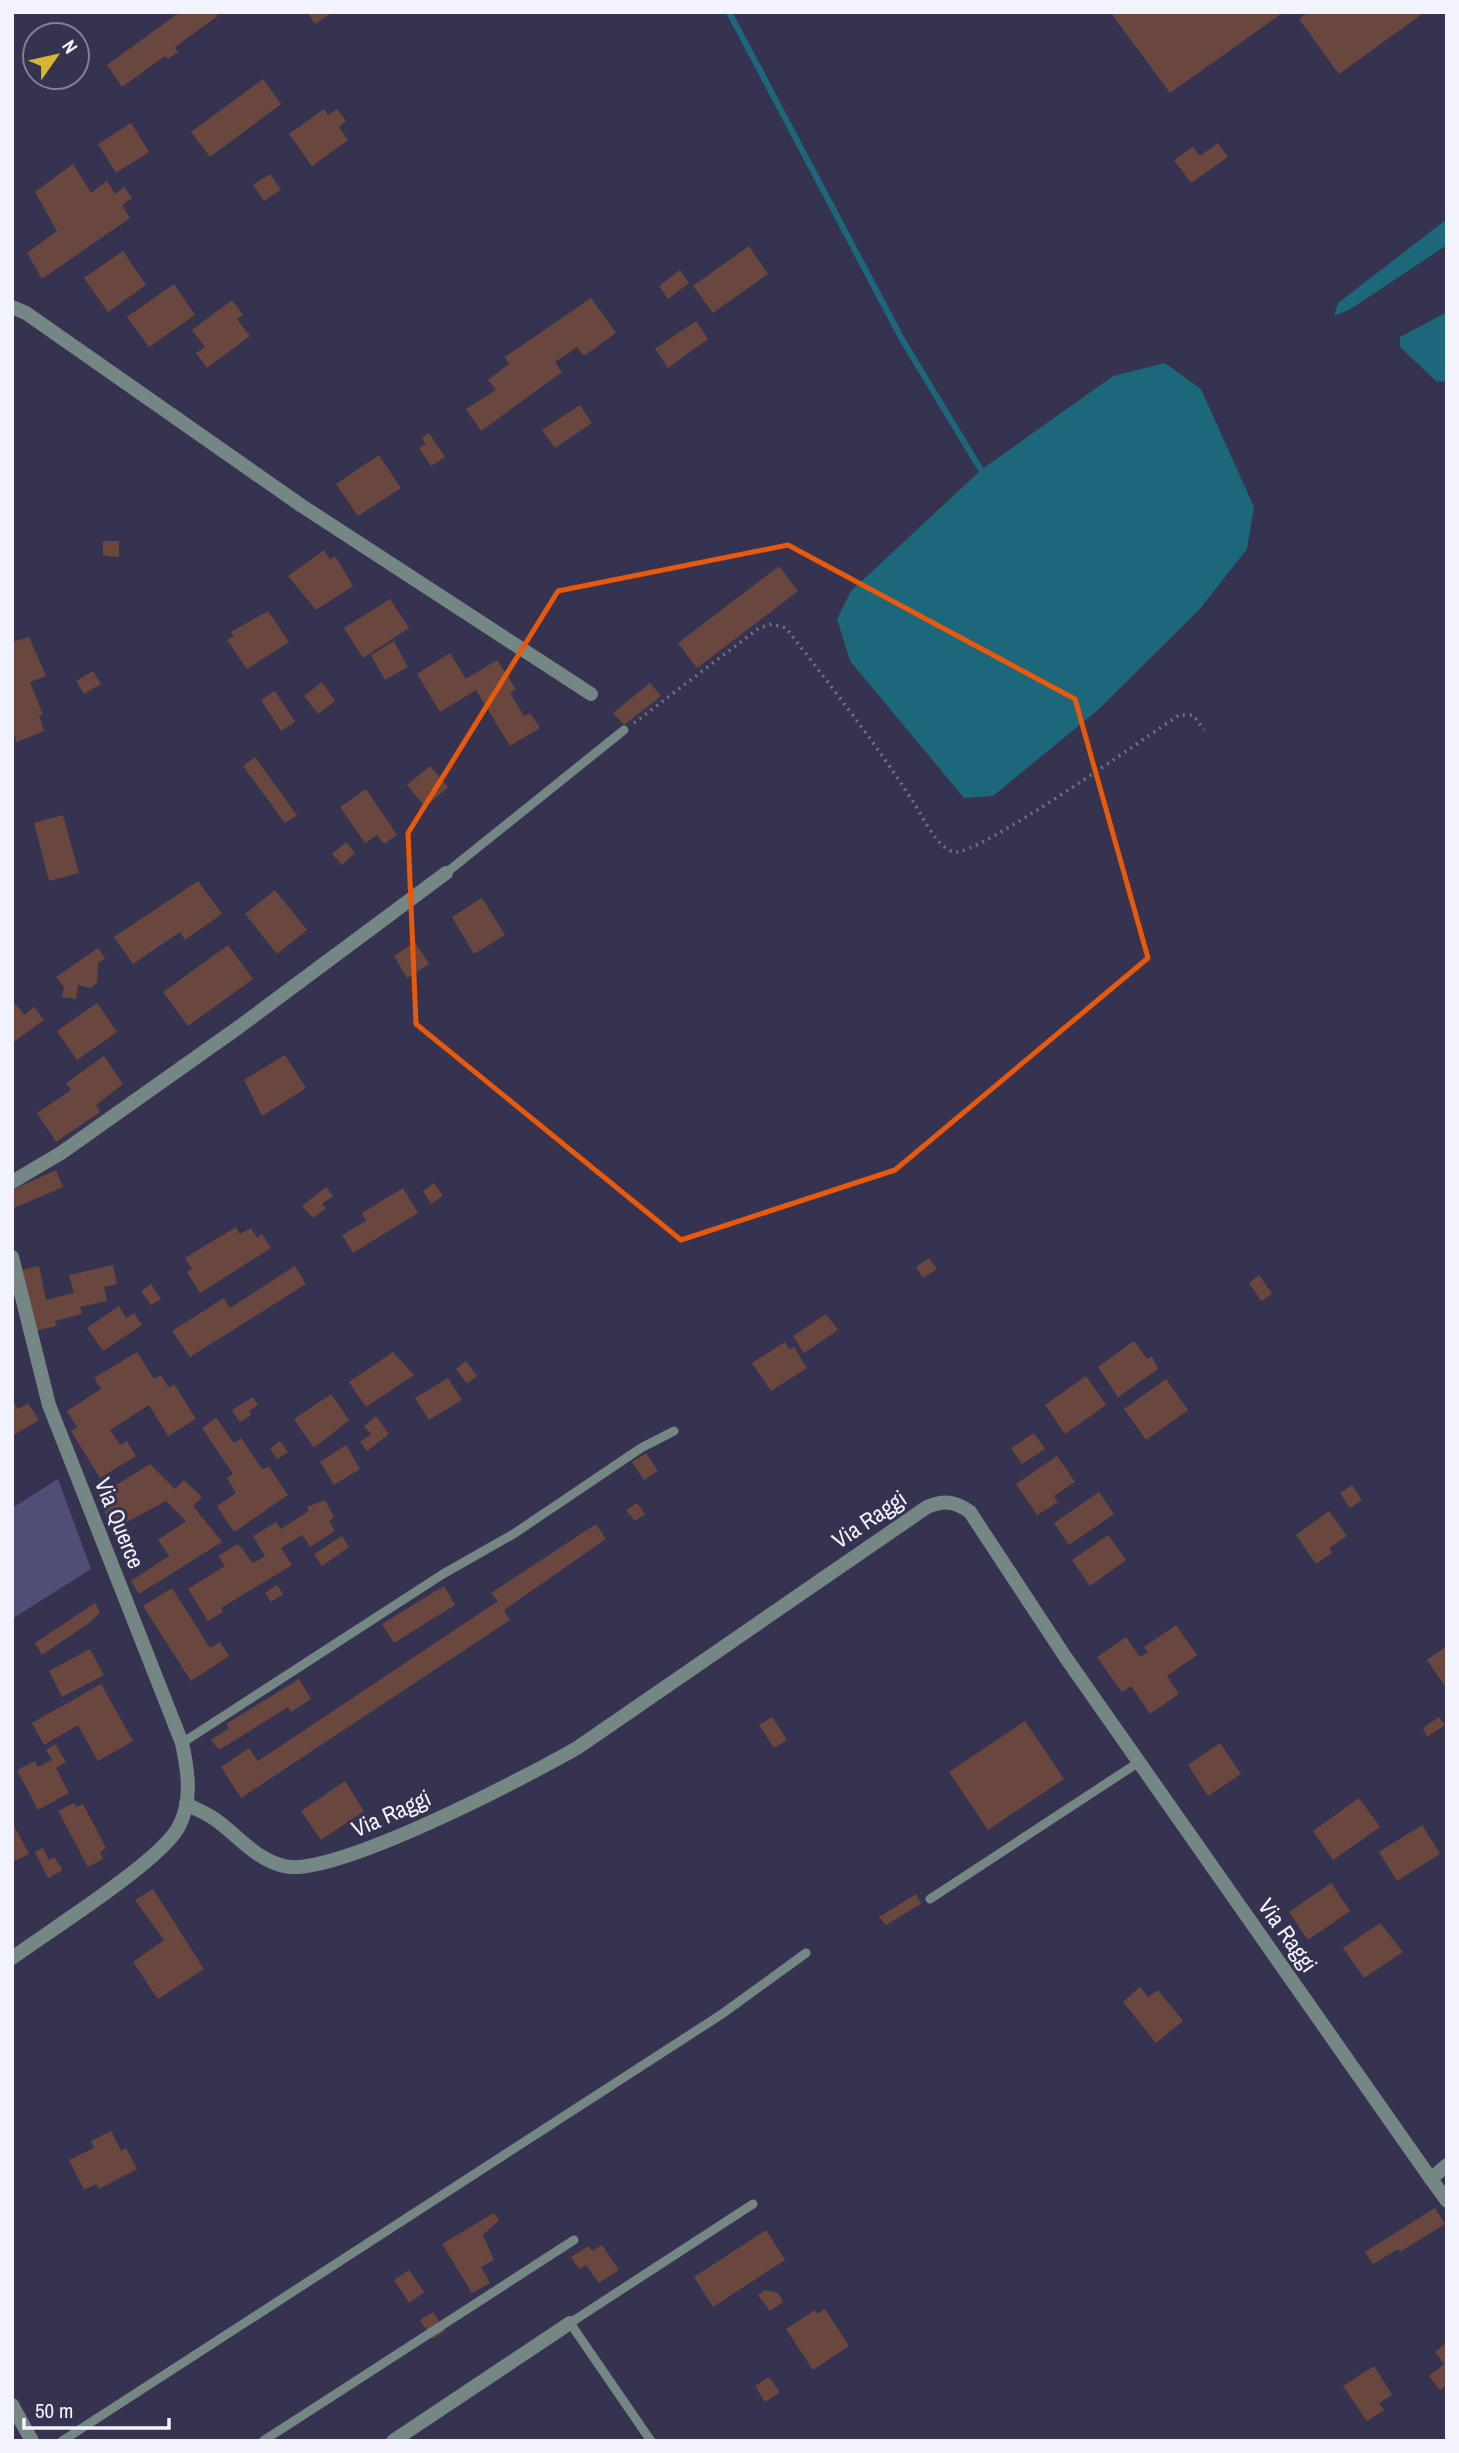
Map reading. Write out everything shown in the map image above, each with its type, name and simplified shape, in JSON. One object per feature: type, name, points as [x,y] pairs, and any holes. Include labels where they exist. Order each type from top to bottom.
[{"type":"street","points":[[12,307],[26,313],[302,506],[592,694]]},
{"type":"street","points":[[12,1182],[61,1153],[159,1080],[239,1027],[446,873]]},
{"type":"street","name":"Via Querce","points":[[12,1257],[49,1405],[182,1743],[187,1769],[186,1804]]},
{"type":"street","name":"Via Raggi","points":[[186,1804],[211,1816],[244,1846],[270,1862],[288,1868],[336,1862],[517,1782],[577,1748],[916,1514],[940,1502],[957,1503],[970,1512],[1139,1762],[1447,2201]]},
{"type":"street","points":[[12,1958],[147,1860],[178,1829],[186,1804]]},
{"type":"street","points":[[1432,2179],[1447,2165]]},
{"type":"street","points":[[393,2441],[570,2323]]},
{"type":"street","points":[[12,2405],[32,2441]]},
{"type":"lane","points":[[446,873],[624,730]]},
{"type":"lane","points":[[182,1743],[443,1574],[515,1533],[641,1448],[674,1431]]},
{"type":"lane","points":[[930,1899],[1139,1762]]},
{"type":"lane","points":[[62,2441],[711,2021],[806,1953]]},
{"type":"lane","points":[[651,2441],[570,2323],[753,2204]]},
{"type":"lane","points":[[263,2441],[574,2240]]},
{"type":"path","points":[[624,730],[759,628],[772,624],[786,628],[884,756],[932,832],[943,845],[954,852],[968,850],[1007,829],[1179,715],[1193,715],[1204,730]]},
{"type":"highlighted area","points":[[788,545],[1075,699],[1148,958],[895,1170],[681,1240],[416,1024],[408,833],[558,591]]},
{"type":"shaded area","points":[[58,1479],[91,1569],[12,1619],[12,1508]]},
{"type":"water","points":[[1447,219],[1447,245],[1349,310],[1334,316],[1338,303]]},
{"type":"water","points":[[1447,312],[1447,382],[1436,381],[1400,347],[1400,337]]},
{"type":"water","points":[[1165,363],[1201,389],[1254,507],[1247,549],[1199,610],[1099,709],[993,796],[964,798],[850,661],[837,619],[851,591],[981,470],[1113,376]]},
{"type":"building","points":[[180,12],[215,12],[218,16],[175,47],[178,52],[168,59],[165,56],[122,87],[107,65]]},
{"type":"building","points":[[307,12],[333,12],[315,24]]},
{"type":"building","points":[[1110,12],[1284,12],[1170,93]]},
{"type":"building","points":[[1308,12],[1425,12],[1339,74],[1299,19]]},
{"type":"building","points":[[263,79],[281,104],[210,157],[191,132]]},
{"type":"building","points":[[324,109],[328,115],[337,109],[346,121],[339,127],[348,140],[312,166],[289,134]]},
{"type":"building","points":[[131,123],[149,152],[116,173],[98,144]]},
{"type":"building","points":[[1218,143],[1228,157],[1191,183],[1174,160],[1193,147],[1200,156]]},
{"type":"building","points":[[73,164],[91,193],[107,181],[115,194],[124,187],[132,198],[122,205],[130,218],[42,279],[27,253],[57,231],[35,192]]},
{"type":"building","points":[[270,174],[281,190],[264,201],[253,185]]},
{"type":"building","points":[[749,246],[768,274],[713,313],[693,286]]},
{"type":"building","points":[[123,251],[146,285],[108,312],[84,278]]},
{"type":"building","points":[[680,270],[689,283],[668,299],[659,286]]},
{"type":"building","points":[[174,284],[195,315],[149,347],[127,317]]},
{"type":"building","points":[[591,298],[616,333],[584,356],[577,347],[555,362],[562,372],[481,431],[466,409],[496,390],[488,380],[509,364],[505,357]]},
{"type":"building","points":[[232,300],[243,315],[237,319],[250,336],[207,368],[196,353],[205,347],[192,330]]},
{"type":"building","points":[[696,321],[708,339],[668,368],[655,349]]},
{"type":"building","points":[[580,405],[592,423],[555,448],[542,430]]},
{"type":"building","points":[[429,433],[445,457],[431,466],[419,448],[426,444],[422,438]]},
{"type":"building","points":[[379,455],[401,488],[358,516],[336,484]]},
{"type":"building","points":[[103,541],[119,541],[119,557],[103,556]]},
{"type":"building","points":[[324,550],[330,560],[335,556],[353,586],[316,610],[288,576]]},
{"type":"building","points":[[779,566],[798,591],[697,668],[678,643]]},
{"type":"building","points":[[390,599],[409,628],[363,658],[344,628]]},
{"type":"building","points":[[268,611],[289,642],[247,669],[227,640],[234,636],[231,632]]},
{"type":"building","points":[[29,637],[46,676],[30,682],[43,715],[39,716],[44,731],[17,742],[12,729],[12,642]]},
{"type":"building","points":[[394,641],[408,667],[385,680],[371,655]]},
{"type":"building","points":[[450,653],[466,679],[497,660],[516,689],[510,693],[524,716],[530,713],[540,728],[510,746],[476,690],[440,712],[417,674]]},
{"type":"building","points":[[93,671],[101,684],[84,694],[76,681]]},
{"type":"building","points":[[322,682],[335,701],[318,714],[304,696]]},
{"type":"building","points":[[650,683],[661,696],[624,725],[613,713]]},
{"type":"building","points":[[275,691],[295,722],[281,731],[261,700]]},
{"type":"building","points":[[255,757],[297,815],[285,823],[243,766]]},
{"type":"building","points":[[430,766],[448,787],[425,807],[407,785]]},
{"type":"building","points":[[366,789],[397,835],[384,844],[377,835],[365,843],[340,807]]},
{"type":"building","points":[[63,815],[79,873],[49,881],[34,823]]},
{"type":"building","points":[[346,842],[355,853],[342,865],[332,854]]},
{"type":"building","points":[[198,881],[222,914],[185,940],[180,932],[133,964],[114,937]]},
{"type":"building","points":[[275,890],[307,930],[277,954],[245,914]]},
{"type":"building","points":[[482,898],[505,935],[474,954],[452,917]]},
{"type":"building","points":[[415,942],[429,964],[407,978],[394,956]]},
{"type":"building","points":[[228,945],[253,979],[188,1026],[163,992]]},
{"type":"building","points":[[98,948],[105,959],[98,963],[97,982],[91,988],[78,985],[76,999],[62,997],[64,987],[56,977]]},
{"type":"building","points":[[97,1003],[117,1032],[77,1060],[57,1031]]},
{"type":"building","points":[[16,1004],[24,1015],[34,1007],[44,1020],[12,1043],[12,1006]]},
{"type":"building","points":[[285,1055],[306,1088],[262,1116],[244,1080]]},
{"type":"building","points":[[104,1056],[123,1084],[96,1105],[100,1112],[56,1142],[37,1113],[71,1090],[66,1083]]},
{"type":"building","points":[[56,1170],[63,1187],[14,1208],[12,1190]]},
{"type":"building","points":[[434,1183],[443,1196],[431,1204],[423,1191]]},
{"type":"building","points":[[326,1187],[333,1196],[322,1204],[326,1208],[313,1218],[302,1206]]},
{"type":"building","points":[[403,1188],[418,1213],[353,1253],[342,1235],[366,1221],[362,1213]]},
{"type":"building","points":[[236,1227],[240,1234],[251,1228],[257,1238],[262,1234],[271,1248],[200,1293],[187,1272],[192,1269],[185,1258]]},
{"type":"building","points":[[929,1258],[937,1269],[923,1278],[916,1267]]},
{"type":"building","points":[[113,1265],[117,1284],[104,1287],[107,1301],[80,1307],[82,1314],[55,1321],[56,1326],[35,1331],[21,1270],[39,1266],[46,1300],[74,1293],[69,1275]]},
{"type":"building","points":[[295,1266],[306,1284],[190,1357],[172,1331],[224,1298],[230,1308]]},
{"type":"building","points":[[1259,1275],[1272,1294],[1261,1301],[1249,1283]]},
{"type":"building","points":[[151,1284],[161,1299],[151,1305],[141,1291]]},
{"type":"building","points":[[119,1306],[126,1318],[134,1313],[142,1325],[103,1351],[87,1328]]},
{"type":"building","points":[[826,1314],[838,1330],[804,1353],[793,1336]]},
{"type":"building","points":[[1134,1341],[1147,1359],[1152,1356],[1158,1369],[1118,1397],[1098,1367]]},
{"type":"building","points":[[785,1342],[789,1349],[794,1347],[807,1368],[771,1391],[752,1363]]},
{"type":"building","points":[[137,1352],[154,1379],[161,1375],[169,1388],[174,1384],[196,1419],[168,1436],[149,1405],[110,1430],[120,1445],[127,1441],[136,1456],[100,1478],[71,1431],[77,1427],[67,1411],[101,1389],[94,1378]]},
{"type":"building","points":[[393,1352],[414,1375],[366,1407],[349,1382]]},
{"type":"building","points":[[466,1361],[477,1376],[467,1384],[456,1369]]},
{"type":"building","points":[[1086,1376],[1106,1405],[1065,1434],[1045,1405]]},
{"type":"building","points":[[448,1378],[462,1400],[429,1420],[415,1398]]},
{"type":"building","points":[[1166,1379],[1188,1410],[1146,1440],[1124,1409]]},
{"type":"building","points":[[331,1394],[349,1420],[314,1448],[294,1419]]},
{"type":"building","points":[[253,1397],[258,1405],[249,1411],[251,1415],[240,1422],[232,1410]]},
{"type":"building","points":[[12,1400],[18,1409],[28,1403],[39,1420],[12,1436]]},
{"type":"building","points":[[376,1416],[389,1434],[367,1451],[360,1442],[371,1434],[364,1426]]},
{"type":"building","points":[[216,1418],[234,1443],[241,1438],[262,1469],[269,1467],[288,1495],[234,1532],[217,1506],[236,1493],[227,1478],[233,1474],[202,1428]]},
{"type":"building","points":[[1034,1433],[1045,1449],[1022,1464],[1011,1448]]},
{"type":"building","points":[[280,1441],[288,1452],[277,1459],[270,1449]]},
{"type":"building","points":[[346,1445],[360,1469],[334,1485],[320,1462]]},
{"type":"building","points":[[646,1453],[658,1471],[644,1480],[632,1462]]},
{"type":"building","points":[[1057,1456],[1075,1482],[1054,1496],[1058,1502],[1037,1515],[1016,1484]]},
{"type":"building","points":[[150,1464],[175,1489],[184,1480],[202,1497],[193,1506],[222,1542],[139,1594],[131,1581],[169,1556],[158,1540],[186,1521],[166,1501],[114,1529],[97,1497]]},
{"type":"building","points":[[1352,1485],[1362,1500],[1350,1508],[1340,1493]]},
{"type":"building","points":[[1099,1492],[1114,1514],[1069,1545],[1054,1523]]},
{"type":"building","points":[[325,1500],[334,1517],[329,1521],[335,1531],[310,1547],[302,1535],[281,1548],[292,1565],[221,1608],[223,1612],[208,1621],[188,1589],[225,1566],[218,1556],[238,1544],[253,1563],[265,1556],[253,1536],[276,1522],[281,1529],[309,1511],[307,1507]]},
{"type":"building","points":[[637,1503],[645,1514],[635,1521],[626,1510]]},
{"type":"building","points":[[1329,1511],[1347,1536],[1329,1548],[1332,1553],[1316,1564],[1296,1535]]},
{"type":"building","points":[[596,1524],[606,1539],[504,1610],[510,1620],[241,1798],[221,1767],[249,1748],[258,1761],[498,1601],[491,1593]]},
{"type":"building","points":[[1108,1535],[1126,1560],[1090,1586],[1072,1560]]},
{"type":"building","points":[[342,1536],[349,1547],[322,1566],[314,1554]]},
{"type":"building","points":[[277,1585],[283,1594],[271,1602],[265,1593]]},
{"type":"building","points":[[444,1586],[455,1605],[394,1643],[382,1624]]},
{"type":"building","points":[[172,1588],[210,1648],[220,1642],[229,1656],[191,1681],[143,1606]]},
{"type":"building","points":[[95,1603],[100,1612],[92,1621],[42,1655],[35,1643]]},
{"type":"building","points":[[1176,1625],[1197,1655],[1167,1676],[1179,1694],[1150,1714],[1131,1686],[1122,1692],[1097,1657],[1126,1637],[1140,1657],[1148,1652],[1144,1647]]},
{"type":"building","points":[[1447,1646],[1447,1689],[1427,1660]]},
{"type":"building","points":[[90,1649],[104,1675],[62,1697],[49,1671]]},
{"type":"building","points":[[299,1679],[311,1699],[291,1712],[288,1707],[219,1750],[211,1740],[229,1728],[226,1724]]},
{"type":"building","points":[[101,1684],[133,1741],[98,1761],[78,1725],[44,1745],[32,1723]]},
{"type":"building","points":[[772,1717],[787,1740],[774,1748],[759,1725]]},
{"type":"building","points":[[1439,1717],[1445,1725],[1427,1737],[1423,1728]]},
{"type":"building","points":[[1025,1721],[1064,1779],[988,1830],[949,1772]]},
{"type":"building","points":[[1220,1743],[1241,1774],[1208,1796],[1188,1765]]},
{"type":"building","points":[[55,1744],[66,1762],[56,1768],[69,1793],[38,1810],[17,1770],[35,1761],[38,1767],[52,1760],[46,1750]]},
{"type":"building","points":[[345,1781],[364,1811],[321,1840],[301,1811]]},
{"type":"building","points":[[1359,1798],[1380,1827],[1333,1860],[1313,1831]]},
{"type":"building","points":[[74,1803],[76,1807],[83,1804],[106,1848],[100,1852],[103,1859],[88,1867],[58,1811]]},
{"type":"building","points":[[12,1822],[29,1854],[12,1862]]},
{"type":"building","points":[[1422,1825],[1440,1854],[1397,1881],[1379,1852]]},
{"type":"building","points":[[43,1848],[49,1860],[54,1857],[63,1870],[48,1878],[35,1852]]},
{"type":"building","points":[[1331,1883],[1350,1911],[1308,1940],[1289,1912]]},
{"type":"building","points":[[153,1889],[204,1969],[158,1999],[133,1962],[164,1940],[135,1900]]},
{"type":"building","points":[[916,1894],[921,1904],[886,1925],[879,1917]]},
{"type":"building","points":[[1380,1923],[1403,1952],[1364,1978],[1343,1948]]},
{"type":"building","points":[[1140,1987],[1148,1997],[1158,1990],[1183,2021],[1156,2043],[1123,2002]]},
{"type":"building","points":[[111,2131],[121,2151],[126,2148],[137,2169],[99,2189],[96,2184],[84,2190],[69,2160],[94,2148],[91,2141]]},
{"type":"building","points":[[1435,2208],[1445,2224],[1400,2252],[1398,2249],[1373,2264],[1365,2252]]},
{"type":"building","points":[[494,2213],[499,2220],[483,2235],[494,2260],[481,2267],[490,2283],[472,2293],[442,2244]]},
{"type":"building","points":[[766,2230],[785,2260],[713,2307],[694,2277]]},
{"type":"building","points":[[602,2245],[619,2270],[599,2283],[586,2265],[579,2269],[571,2257],[589,2246],[592,2251]]},
{"type":"building","points":[[409,2270],[424,2292],[409,2303],[394,2280]]},
{"type":"building","points":[[765,2290],[778,2293],[783,2302],[770,2311],[758,2295]]},
{"type":"building","points":[[825,2309],[849,2346],[813,2370],[786,2329],[815,2310],[817,2314]]},
{"type":"building","points":[[433,2312],[445,2331],[432,2339],[420,2320]]},
{"type":"building","points":[[1447,2342],[1447,2385],[1440,2390],[1429,2376],[1444,2364],[1435,2352]]},
{"type":"building","points":[[1374,2366],[1392,2395],[1379,2403],[1384,2410],[1367,2421],[1343,2386]]},
{"type":"building","points":[[769,2377],[780,2392],[765,2402],[755,2386]]},
{"type":"waterway","points":[[729,12],[903,341],[981,470]]}]
